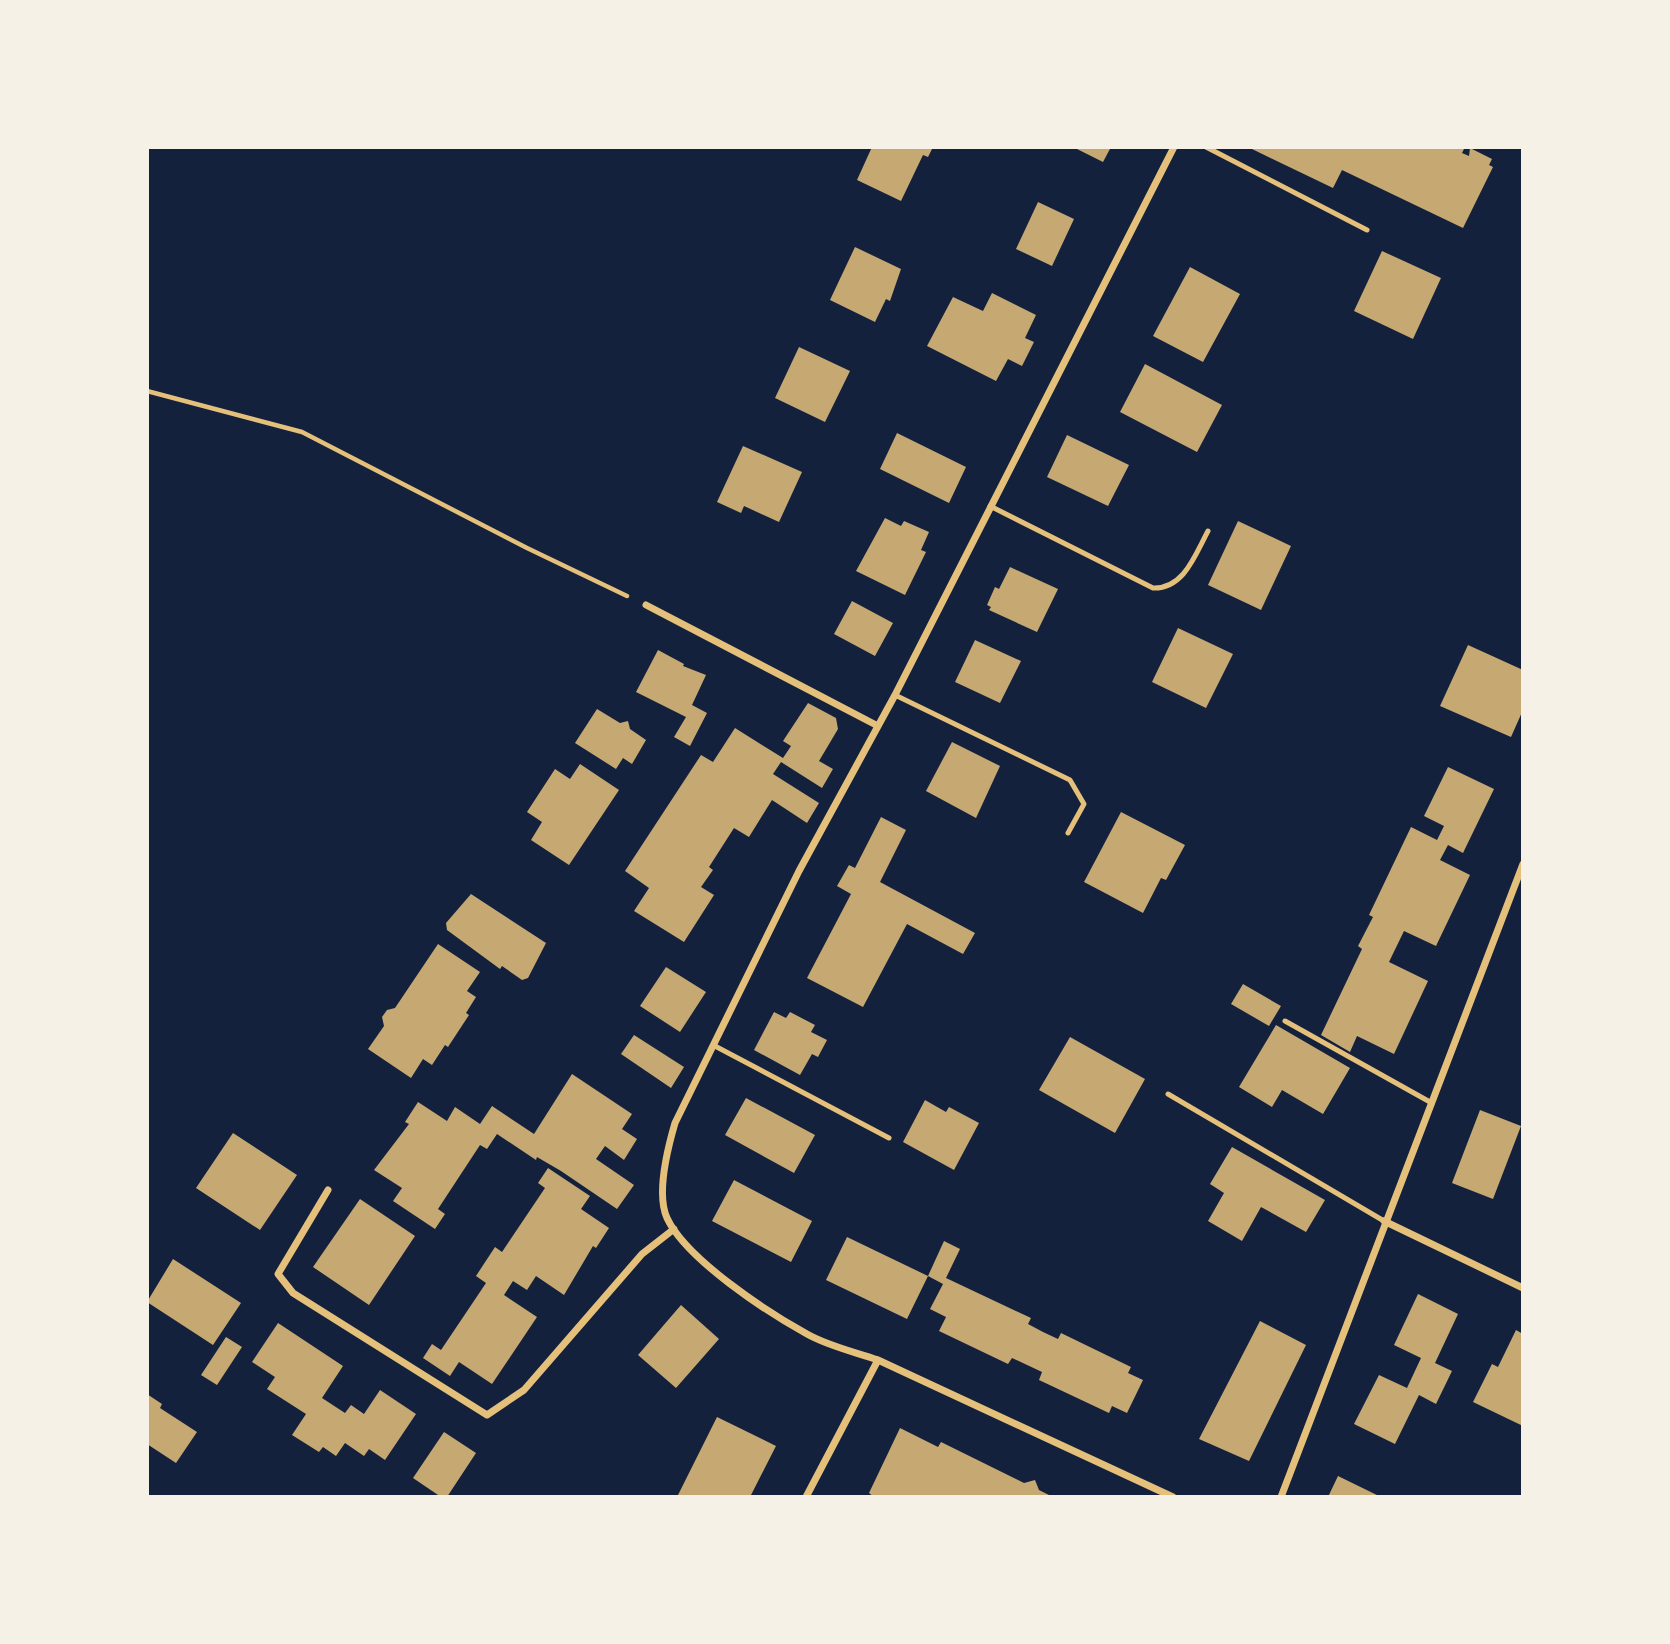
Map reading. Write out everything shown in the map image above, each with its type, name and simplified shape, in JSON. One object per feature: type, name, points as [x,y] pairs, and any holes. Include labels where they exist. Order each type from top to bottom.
[{"type":"street","points":[[1173,1497],[878,1360],[808,1335],[748,1296],[686,1248],[666,1216],[665,1159],[675,1123],[799,871],[895,695],[1174,147]]},
{"type":"street","points":[[646,605],[878,726]]},
{"type":"street","points":[[1281,1497],[1384,1221],[1523,864]]},
{"type":"street","points":[[328,1190],[278,1274],[293,1293],[487,1415],[524,1390],[642,1254],[674,1229]]},
{"type":"street","points":[[1384,1221],[1523,1288]]},
{"type":"street","points":[[806,1497],[878,1360]]},
{"type":"lane","points":[[1206,147],[1367,229]]},
{"type":"lane","points":[[990,506],[1153,587],[1166,588],[1177,582],[1208,531]]},
{"type":"lane","points":[[895,695],[1070,780],[1084,804],[1068,833]]},
{"type":"lane","points":[[1285,1021],[1430,1102]]},
{"type":"lane","points":[[713,1045],[889,1138]]},
{"type":"lane","points":[[1168,1094],[1384,1221]]},
{"type":"path","points":[[147,391],[302,432],[527,548],[646,605]]},
{"type":"building","points":[[872,147],[933,147],[928,157],[923,155],[901,201],[857,180]]},
{"type":"building","points":[[1073,147],[1111,147],[1103,162]]},
{"type":"building","points":[[1465,147],[1462,153],[1469,156],[1470,148],[1492,159],[1489,165],[1493,167],[1463,228],[1342,170],[1333,188],[1252,149]]},
{"type":"building","points":[[1038,202],[1074,219],[1052,266],[1016,249]]},
{"type":"building","points":[[855,247],[901,269],[890,301],[886,299],[875,322],[830,300]]},
{"type":"building","points":[[1382,251],[1441,278],[1413,339],[1354,311]]},
{"type":"building","points":[[1190,267],[1240,294],[1203,362],[1153,336]]},
{"type":"building","points":[[992,293],[1036,315],[1025,338],[1034,342],[1022,366],[1008,359],[996,381],[927,346],[953,297],[983,311]]},
{"type":"building","points":[[799,347],[850,371],[825,422],[775,398]]},
{"type":"building","points":[[1145,364],[1222,405],[1197,452],[1120,412]]},
{"type":"building","points":[[897,433],[966,467],[949,503],[880,469]]},
{"type":"building","points":[[1067,435],[1129,465],[1108,506],[1047,477]]},
{"type":"building","points":[[743,446],[802,472],[779,522],[744,506],[741,513],[717,502]]},
{"type":"building","points":[[885,518],[901,526],[904,521],[929,532],[921,550],[926,552],[905,595],[856,571]]},
{"type":"building","points":[[1238,521],[1291,546],[1261,610],[1208,585]]},
{"type":"building","points":[[1010,567],[1058,589],[1037,632],[989,610],[991,607],[987,605],[995,587],[999,589]]},
{"type":"building","points":[[852,601],[893,623],[875,656],[834,634]]},
{"type":"building","points":[[1178,628],[1233,654],[1206,708],[1152,682]]},
{"type":"building","points":[[975,640],[1021,661],[1000,703],[955,682]]},
{"type":"building","points":[[1468,645],[1523,670],[1523,710],[1511,737],[1440,706]]},
{"type":"building","points":[[658,650],[684,664],[683,666],[706,675],[692,705],[707,713],[690,746],[674,737],[686,717],[636,692]]},
{"type":"building","points":[[808,703],[836,718],[838,729],[819,761],[833,769],[822,788],[781,762],[773,774],[819,803],[807,823],[772,800],[749,837],[734,828],[709,867],[713,870],[701,887],[714,895],[684,942],[634,911],[649,888],[625,871],[701,755],[713,762],[735,728],[783,758],[791,746],[783,741]]},
{"type":"building","points":[[597,709],[620,723],[628,721],[630,729],[646,740],[632,764],[623,758],[616,769],[575,743]]},
{"type":"building","points":[[952,742],[1000,766],[976,818],[926,791]]},
{"type":"building","points":[[580,764],[619,790],[569,865],[531,840],[542,822],[527,812],[555,769],[570,779]]},
{"type":"building","points":[[1448,767],[1494,789],[1463,853],[1448,845],[1440,860],[1470,875],[1436,946],[1404,931],[1389,962],[1428,981],[1394,1054],[1357,1036],[1350,1052],[1321,1035],[1362,949],[1358,946],[1373,917],[1369,915],[1411,827],[1437,840],[1444,826],[1424,816]]},
{"type":"building","points":[[1121,812],[1185,845],[1166,880],[1161,878],[1143,913],[1084,882]]},
{"type":"building","points":[[881,817],[906,830],[880,882],[975,933],[963,954],[907,924],[863,1007],[807,978],[851,894],[837,886],[849,865],[855,868]]},
{"type":"building","points":[[471,894],[546,943],[528,978],[522,980],[502,966],[500,969],[447,930],[446,923]]},
{"type":"building","points":[[438,944],[480,972],[467,991],[476,997],[466,1013],[469,1015],[448,1047],[445,1045],[432,1065],[423,1059],[411,1078],[368,1049],[384,1026],[382,1017],[387,1010],[395,1008]]},
{"type":"building","points":[[666,967],[706,992],[680,1032],[640,1006]]},
{"type":"building","points":[[1243,984],[1281,1006],[1269,1026],[1231,1004]]},
{"type":"building","points":[[774,1012],[786,1018],[790,1012],[815,1025],[811,1032],[827,1040],[818,1057],[812,1054],[800,1075],[754,1050]]},
{"type":"building","points":[[1276,1025],[1350,1068],[1323,1114],[1282,1090],[1272,1107],[1239,1087]]},
{"type":"building","points":[[634,1035],[684,1067],[671,1088],[621,1054]]},
{"type":"building","points":[[1070,1037],[1145,1079],[1115,1133],[1039,1090]]},
{"type":"building","points":[[572,1074],[632,1114],[622,1129],[637,1139],[624,1160],[605,1146],[596,1159],[634,1185],[617,1209],[561,1171],[537,1157],[536,1160],[497,1134],[487,1149],[480,1145],[438,1209],[445,1214],[435,1229],[393,1201],[402,1188],[374,1170],[409,1124],[405,1122],[418,1102],[447,1121],[455,1107],[480,1124],[492,1106],[534,1134]]},
{"type":"building","points":[[746,1098],[815,1135],[794,1173],[725,1135]]},
{"type":"building","points":[[925,1100],[946,1112],[949,1107],[979,1123],[954,1170],[903,1142]]},
{"type":"building","points":[[1480,1110],[1521,1126],[1493,1199],[1452,1183]]},
{"type":"building","points":[[233,1133],[297,1175],[260,1230],[196,1188]]},
{"type":"building","points":[[1232,1147],[1325,1200],[1306,1232],[1261,1207],[1242,1241],[1208,1221],[1224,1193],[1210,1184]]},
{"type":"building","points":[[548,1168],[590,1196],[581,1209],[609,1228],[596,1248],[593,1246],[564,1295],[536,1276],[527,1290],[513,1281],[504,1295],[537,1317],[492,1384],[459,1362],[450,1376],[423,1358],[432,1344],[441,1350],[486,1283],[476,1276],[495,1247],[502,1252],[545,1188],[538,1183]]},
{"type":"building","points":[[734,1180],[812,1221],[791,1262],[712,1221]]},
{"type":"building","points":[[360,1199],[415,1236],[369,1305],[313,1267]]},
{"type":"building","points":[[847,1237],[928,1276],[907,1319],[826,1280]]},
{"type":"building","points":[[944,1241],[960,1249],[946,1278],[1031,1318],[1028,1324],[1043,1332],[1058,1339],[1061,1333],[1131,1367],[1128,1373],[1143,1380],[1127,1413],[1112,1406],[1109,1413],[1039,1380],[1042,1372],[1012,1358],[1008,1364],[939,1331],[946,1317],[930,1309],[943,1284],[928,1276]]},
{"type":"building","points":[[173,1259],[241,1303],[213,1345],[147,1302]]},
{"type":"building","points":[[1418,1294],[1458,1314],[1435,1363],[1452,1371],[1436,1404],[1419,1395],[1395,1444],[1354,1424],[1379,1375],[1407,1388],[1421,1358],[1394,1345]]},
{"type":"building","points":[[681,1305],[719,1339],[676,1388],[638,1355]]},
{"type":"building","points":[[1260,1321],[1306,1345],[1249,1461],[1199,1439]]},
{"type":"building","points":[[278,1323],[343,1366],[322,1398],[345,1413],[351,1405],[364,1414],[380,1390],[416,1414],[385,1460],[369,1449],[364,1456],[345,1443],[336,1456],[323,1447],[319,1452],[292,1435],[306,1414],[267,1389],[275,1377],[252,1362]]},
{"type":"building","points":[[1516,1330],[1523,1334],[1523,1426],[1473,1402],[1492,1364],[1498,1367]]},
{"type":"building","points":[[226,1337],[242,1347],[217,1385],[201,1375]]},
{"type":"building","points":[[147,1394],[162,1404],[160,1408],[197,1432],[176,1463],[147,1444]]},
{"type":"building","points":[[717,1417],[776,1446],[750,1497],[677,1497]]},
{"type":"building","points":[[900,1428],[938,1447],[941,1442],[1024,1483],[1035,1480],[1039,1490],[1053,1497],[874,1497],[869,1493]]},
{"type":"building","points":[[444,1432],[476,1453],[447,1497],[441,1497],[413,1478]]},
{"type":"building","points":[[1338,1476],[1381,1497],[1328,1497]]}]
